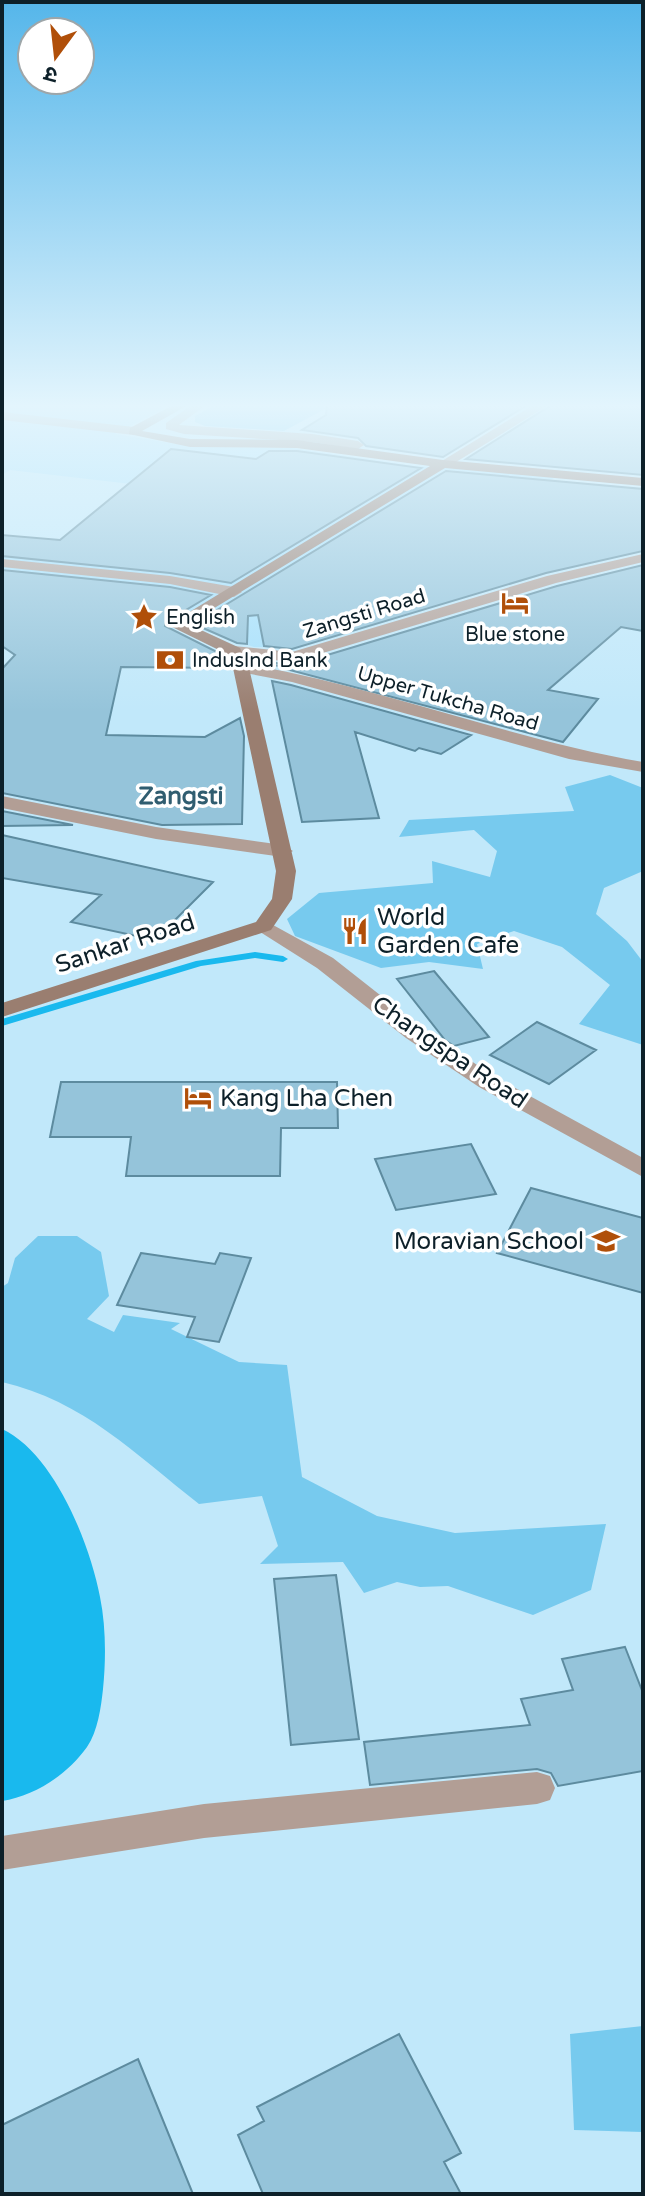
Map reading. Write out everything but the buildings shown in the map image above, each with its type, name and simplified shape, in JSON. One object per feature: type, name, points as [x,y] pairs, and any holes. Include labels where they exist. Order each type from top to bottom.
[{"type":"main road","points":[[264,926],[282,899],[286,871],[238,660],[176,625],[374,506]]},
{"type":"main road","name":"Sankar Road","points":[[2,1010],[264,926]]},
{"type":"street","name":"Zangsti Road","points":[[238,660],[293,657],[552,579],[643,558]]},
{"type":"street","points":[[2,563],[170,580],[234,592]]},
{"type":"street","name":"Upper Tukcha Road","points":[[238,660],[569,754],[643,767]]},
{"type":"street","points":[[2,802],[156,833],[283,851]]},
{"type":"street","name":"Changspa Road","points":[[264,926],[325,963],[414,1033],[487,1082],[643,1169]]},
{"type":"street","points":[[2,1853],[204,1821],[537,1788]]},
{"type":"shaded area","points":[[195,506],[502,506],[279,647],[254,647],[191,626],[146,633],[2,619],[2,537],[148,552]]},
{"type":"shaded area","points":[[610,775],[643,788],[643,871],[604,888],[596,914],[627,941],[643,962],[643,1045],[579,1024],[610,985],[562,947],[514,931],[477,944],[483,969],[429,962],[381,968],[295,936],[287,919],[319,893],[433,883],[432,861],[490,877],[497,851],[474,830],[399,837],[409,820],[574,811],[565,787]]},
{"type":"shaded area","points":[[38,1236],[77,1236],[101,1252],[109,1296],[87,1319],[114,1332],[123,1315],[180,1323],[171,1329],[239,1362],[287,1365],[302,1477],[377,1516],[455,1533],[606,1524],[591,1590],[533,1615],[448,1586],[420,1587],[397,1582],[364,1593],[343,1562],[260,1564],[278,1546],[262,1496],[199,1504],[130,1448],[83,1416],[58,1402],[2,1382],[2,1287],[8,1283],[15,1258]]},
{"type":"shaded area","points":[[2,1429],[21,1441],[38,1458],[67,1502],[95,1576],[103,1620],[105,1655],[100,1711],[87,1747],[50,1782],[27,1794],[2,1801]]},
{"type":"shaded area","points":[[643,2026],[643,2132],[574,2130],[570,2034]]},
{"type":"waterway","points":[[2,1023],[200,963],[255,955],[283,959]]},
{"type":"place","name":"Blue stone","points":[[515,603]]},
{"type":"place","name":"English","points":[[144,617]]},
{"type":"place","name":"IndusInd Bank","points":[[170,660]]},
{"type":"place","name":"World Garden Cafe","points":[[355,931]]},
{"type":"place","name":"Kang Lha Chen","points":[[198,1098]]},
{"type":"place","name":"Moravian School","points":[[606,1241]]},
{"type":"district","name":"Zangsti","points":[[181,796]]}]
